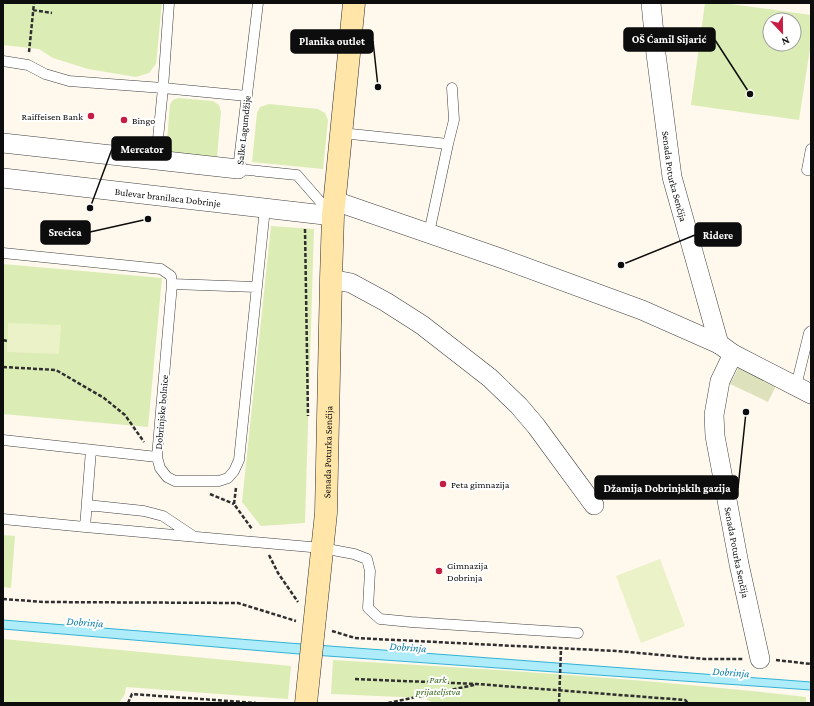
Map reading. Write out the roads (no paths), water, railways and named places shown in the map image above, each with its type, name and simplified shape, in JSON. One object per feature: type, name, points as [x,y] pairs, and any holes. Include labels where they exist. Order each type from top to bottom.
[{"type":"street","name":"Senada Poturka Senčija","points":[[307,698],[307,616],[322,548],[326,513],[334,208],[354,3]]},
{"type":"street","name":"Senada Poturka Senčija","points":[[651,3],[672,177],[726,349],[714,415],[715,436],[739,564],[760,659]]},
{"type":"street","points":[[3,143],[238,169]]},
{"type":"street","name":"Bulevar branilaca Dobrinje","points":[[3,178],[305,212],[334,208]]},
{"type":"street","points":[[334,208],[429,233],[642,310],[726,349],[803,390]]},
{"type":"street","points":[[331,279],[351,284],[386,302],[422,325],[490,378],[519,406],[536,426],[594,505]]},
{"type":"lane","points":[[156,159],[169,3]]},
{"type":"lane","name":"Salke Lagumdžije","points":[[258,3],[238,169],[298,175],[334,208]]},
{"type":"lane","points":[[3,60],[28,66],[46,74],[69,81],[247,96]]},
{"type":"lane","points":[[429,233],[454,120],[452,88]]},
{"type":"lane","points":[[341,133],[448,144]]},
{"type":"lane","points":[[811,149],[807,170],[811,170]]},
{"type":"lane","name":"Dobrinjske bolnice","points":[[172,284],[157,457],[160,468],[167,477],[175,480],[219,481],[228,478],[234,471],[239,460],[265,208]]},
{"type":"lane","points":[[3,253],[161,269],[171,276],[172,284],[257,287]]},
{"type":"lane","points":[[803,390],[809,333],[811,331]]},
{"type":"lane","points":[[3,440],[157,457]]},
{"type":"lane","points":[[85,527],[91,450]]},
{"type":"lane","points":[[86,504],[144,511],[163,516],[195,537]]},
{"type":"lane","points":[[3,519],[322,548],[354,554],[367,559],[370,571],[368,608],[380,619],[578,633]]},
{"type":"water","name":"Dobrinja","points":[[3,620],[811,682],[811,690],[299,654],[3,629]]},
{"type":"place","name":"Planika outlet","points":[[378,87]]},
{"type":"place","name":"OŠ Ćamil Sijarić","points":[[750,94]]},
{"type":"place","name":"Raiffeisen Bank","points":[[91,116]]},
{"type":"place","name":"Bingo","points":[[124,120]]},
{"type":"place","name":"Mercator","points":[[90,208]]},
{"type":"place","name":"Srecica","points":[[148,219]]},
{"type":"place","name":"Ridere","points":[[621,265]]},
{"type":"place","name":"Džamija Dobrinjskih gazija","points":[[746,412]]},
{"type":"place","name":"Peta gimnazija","points":[[443,484]]},
{"type":"place","name":"Gimnazija Dobrinja","points":[[439,571]]},
{"type":"park label","name":"Park prijateljstva","points":[[438,684]]}]
